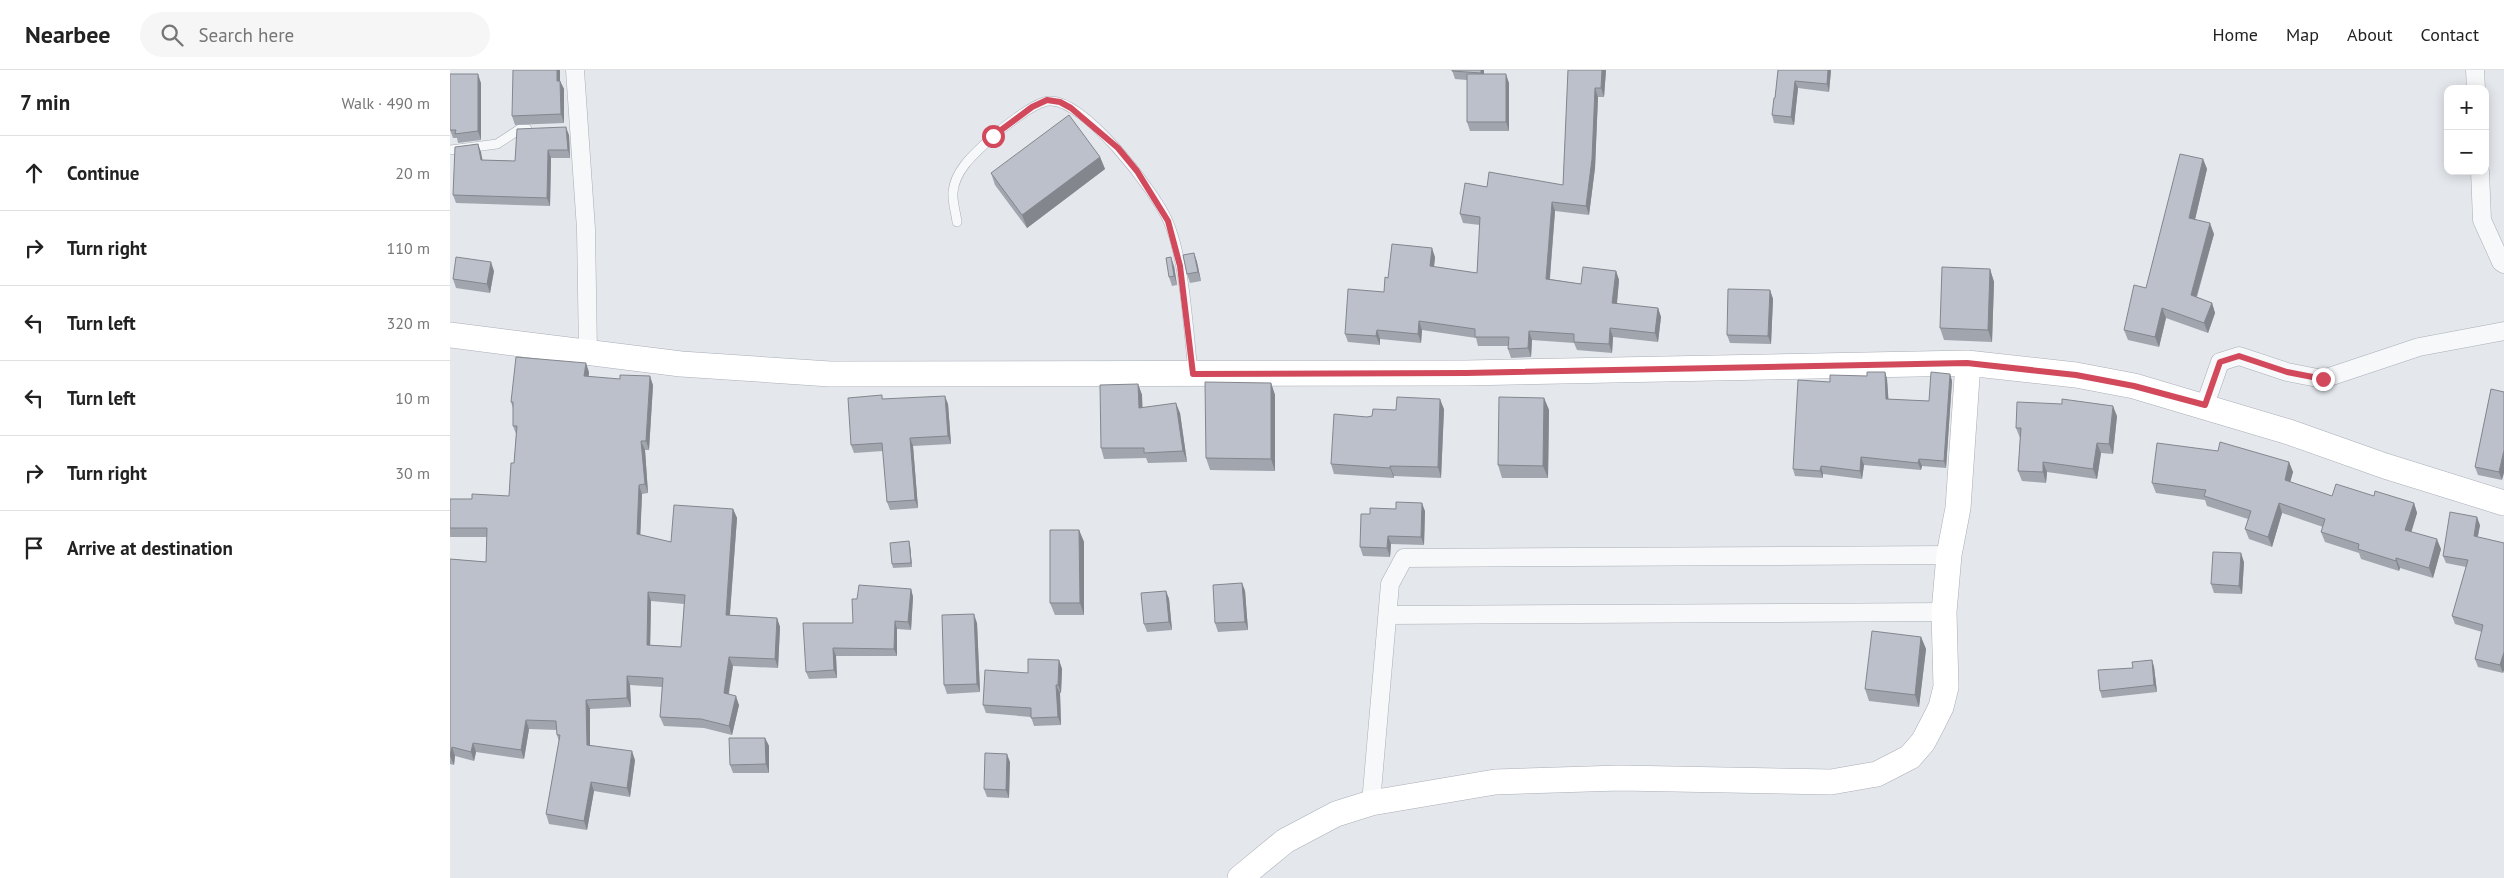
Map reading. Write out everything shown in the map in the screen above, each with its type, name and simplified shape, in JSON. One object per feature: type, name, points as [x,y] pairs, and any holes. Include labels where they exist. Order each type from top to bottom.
[{"type":"main road","points":[[450,335],[690,365],[830,374],[1456,373],[1968,363],[2076,375],[2134,386],[2205,405],[2290,432],[2385,466],[2504,503]]},
{"type":"main road","points":[[1240,878],[1285,840],[1336,814],[1371,803],[1495,782],[1620,778],[1831,782],[1878,774],[1910,756],[1924,742],[1941,707],[1946,687],[1944,612],[1949,555],[1958,508],[1968,363]]},
{"type":"street","points":[[575,70],[574,130],[586,229],[588,352]]},
{"type":"street","points":[[2475,70],[2476,85]]},
{"type":"street","points":[[2480,175],[2482,220],[2501,262],[2504,264]]},
{"type":"street","points":[[2205,405],[2220,362],[2239,356],[2287,372],[2323,379],[2420,347],[2504,331]]},
{"type":"street","points":[[1371,803],[1390,584],[1404,558],[1949,555]]},
{"type":"street","points":[[1388,615],[1944,612]]},
{"type":"lane","points":[[957,222],[953,192],[959,175],[968,159],[993,136],[1032,107],[1047,100],[1060,102],[1071,108],[1118,148],[1137,171],[1168,221],[1180,266],[1193,374]]},
{"type":"lane","points":[[450,150],[497,144],[520,130],[539,130]]},
{"type":"building","points":[[513,70],[557,70],[557,81],[560,81],[561,114],[512,116]]},
{"type":"building","points":[[1481,70],[1481,73],[1452,71]]},
{"type":"building","points":[[1568,70],[1602,70],[1601,88],[1595,88],[1592,159],[1586,206],[1552,202],[1546,279],[1581,284],[1583,267],[1616,271],[1612,303],[1658,308],[1655,333],[1610,328],[1609,344],[1574,342],[1574,334],[1529,331],[1528,348],[1508,349],[1509,337],[1475,337],[1475,329],[1419,321],[1418,334],[1377,330],[1376,336],[1345,334],[1348,289],[1384,292],[1385,277],[1388,278],[1392,244],[1432,248],[1430,266],[1477,273],[1480,217],[1460,214],[1465,183],[1487,187],[1489,172],[1563,185]]},
{"type":"building","points":[[1778,70],[1828,70],[1827,84],[1795,81],[1791,117],[1772,115]]},
{"type":"building","points":[[450,74],[478,74],[478,131],[455,134],[456,130],[450,130]]},
{"type":"building","points":[[1467,74],[1506,74],[1506,122],[1467,122]]},
{"type":"building","points":[[1069,115],[1100,157],[1022,215],[991,173]]},
{"type":"building","points":[[566,127],[568,150],[548,150],[547,198],[453,195],[455,147],[478,144],[481,160],[515,161],[517,129]]},
{"type":"building","points":[[2180,154],[2203,159],[2189,218],[2210,223],[2191,295],[2212,303],[2204,323],[2162,308],[2155,337],[2124,330],[2134,285],[2146,288]]},
{"type":"building","points":[[1194,253],[1198,272],[1187,274],[1183,255]]},
{"type":"building","points":[[456,257],[491,262],[487,284],[453,279]]},
{"type":"building","points":[[1171,257],[1174,276],[1169,277],[1166,258]]},
{"type":"building","points":[[1942,267],[1990,269],[1988,330],[1940,328]]},
{"type":"building","points":[[1728,289],[1770,290],[1768,336],[1727,335]]},
{"type":"building","points":[[516,357],[586,363],[584,376],[620,379],[620,375],[650,376],[646,441],[641,441],[645,484],[639,485],[637,534],[671,542],[674,505],[733,509],[726,615],[777,618],[775,659],[729,657],[724,693],[736,696],[729,726],[701,719],[660,717],[663,678],[627,676],[627,698],[586,700],[587,745],[632,751],[627,788],[591,782],[584,821],[546,814],[560,735],[557,735],[556,721],[526,720],[521,750],[473,743],[471,752],[452,747],[450,756],[450,559],[486,562],[487,528],[450,528],[450,499],[472,499],[472,494],[509,496],[511,463],[514,463],[517,426],[513,426],[513,402],[511,402]],"holes":[[[648,592],[685,595],[681,647],[647,645]]]},
{"type":"building","points":[[1867,372],[1885,372],[1886,399],[1929,401],[1931,372],[1950,374],[1944,461],[1919,459],[1918,463],[1861,457],[1860,471],[1821,466],[1820,471],[1793,469],[1798,380],[1830,382],[1830,375],[1867,376]]},
{"type":"building","points":[[1205,382],[1271,383],[1271,459],[1206,458]]},
{"type":"building","points":[[1138,384],[1139,408],[1176,403],[1183,451],[1144,453],[1144,448],[1101,448],[1100,385]]},
{"type":"building","points":[[2491,389],[2504,392],[2504,450],[2499,472],[2475,467]]},
{"type":"building","points":[[882,395],[882,399],[945,396],[948,436],[910,438],[915,500],[887,502],[882,443],[851,445],[848,398]]},
{"type":"building","points":[[1397,397],[1440,399],[1438,467],[1390,466],[1390,468],[1331,464],[1334,414],[1367,417],[1372,416],[1373,409],[1396,410]]},
{"type":"building","points":[[1499,397],[1544,398],[1543,466],[1498,465]]},
{"type":"building","points":[[2062,399],[2113,406],[2109,444],[2097,443],[2093,469],[2043,462],[2043,472],[2018,471],[2021,428],[2016,428],[2017,402],[2062,404]]},
{"type":"building","points":[[2220,442],[2289,462],[2285,480],[2332,496],[2336,484],[2374,496],[2375,491],[2414,503],[2405,530],[2437,539],[2429,568],[2396,558],[2396,561],[2358,549],[2359,544],[2321,532],[2325,519],[2279,503],[2268,537],[2245,529],[2251,511],[2204,496],[2206,490],[2152,483],[2157,443],[2218,451]]},
{"type":"building","points":[[1396,502],[1422,503],[1421,537],[1388,536],[1387,548],[1360,547],[1361,514],[1370,514],[1370,508],[1396,509]]},
{"type":"building","points":[[2450,512],[2477,517],[2474,536],[2504,543],[2504,652],[2500,665],[2475,659],[2483,625],[2452,616],[2468,560],[2443,556]]},
{"type":"building","points":[[1050,530],[1079,530],[1080,603],[1050,603]]},
{"type":"building","points":[[909,541],[911,563],[892,564],[890,543]]},
{"type":"building","points":[[2213,552],[2241,553],[2239,586],[2211,584]]},
{"type":"building","points":[[1242,583],[1245,622],[1215,623],[1213,585]]},
{"type":"building","points":[[859,585],[911,589],[908,622],[895,621],[894,649],[833,648],[834,670],[806,672],[803,623],[853,623],[852,599],[857,599]]},
{"type":"building","points":[[1166,591],[1169,622],[1144,624],[1141,593]]},
{"type":"building","points":[[974,614],[977,684],[944,685],[942,615]]},
{"type":"building","points":[[1872,631],[1921,637],[1915,695],[1865,689]]},
{"type":"building","points":[[1028,659],[1059,660],[1058,685],[1056,685],[1058,717],[1031,718],[1031,708],[983,705],[985,670],[1028,673]]},
{"type":"building","points":[[2152,660],[2154,685],[2100,691],[2098,670],[2133,668],[2132,662]]},
{"type":"building","points":[[729,738],[765,738],[766,764],[730,765]]},
{"type":"building","points":[[985,753],[1007,754],[1006,790],[984,789]]},
{"type":"route","points":[[993,136],[1032,107],[1047,100],[1060,102],[1071,108],[1118,148],[1137,171],[1168,221],[1180,266],[1193,374],[1466,373],[1967,363],[2076,375],[2134,386],[2205,405],[2220,362],[2239,356],[2287,372],[2323,379]]}]
